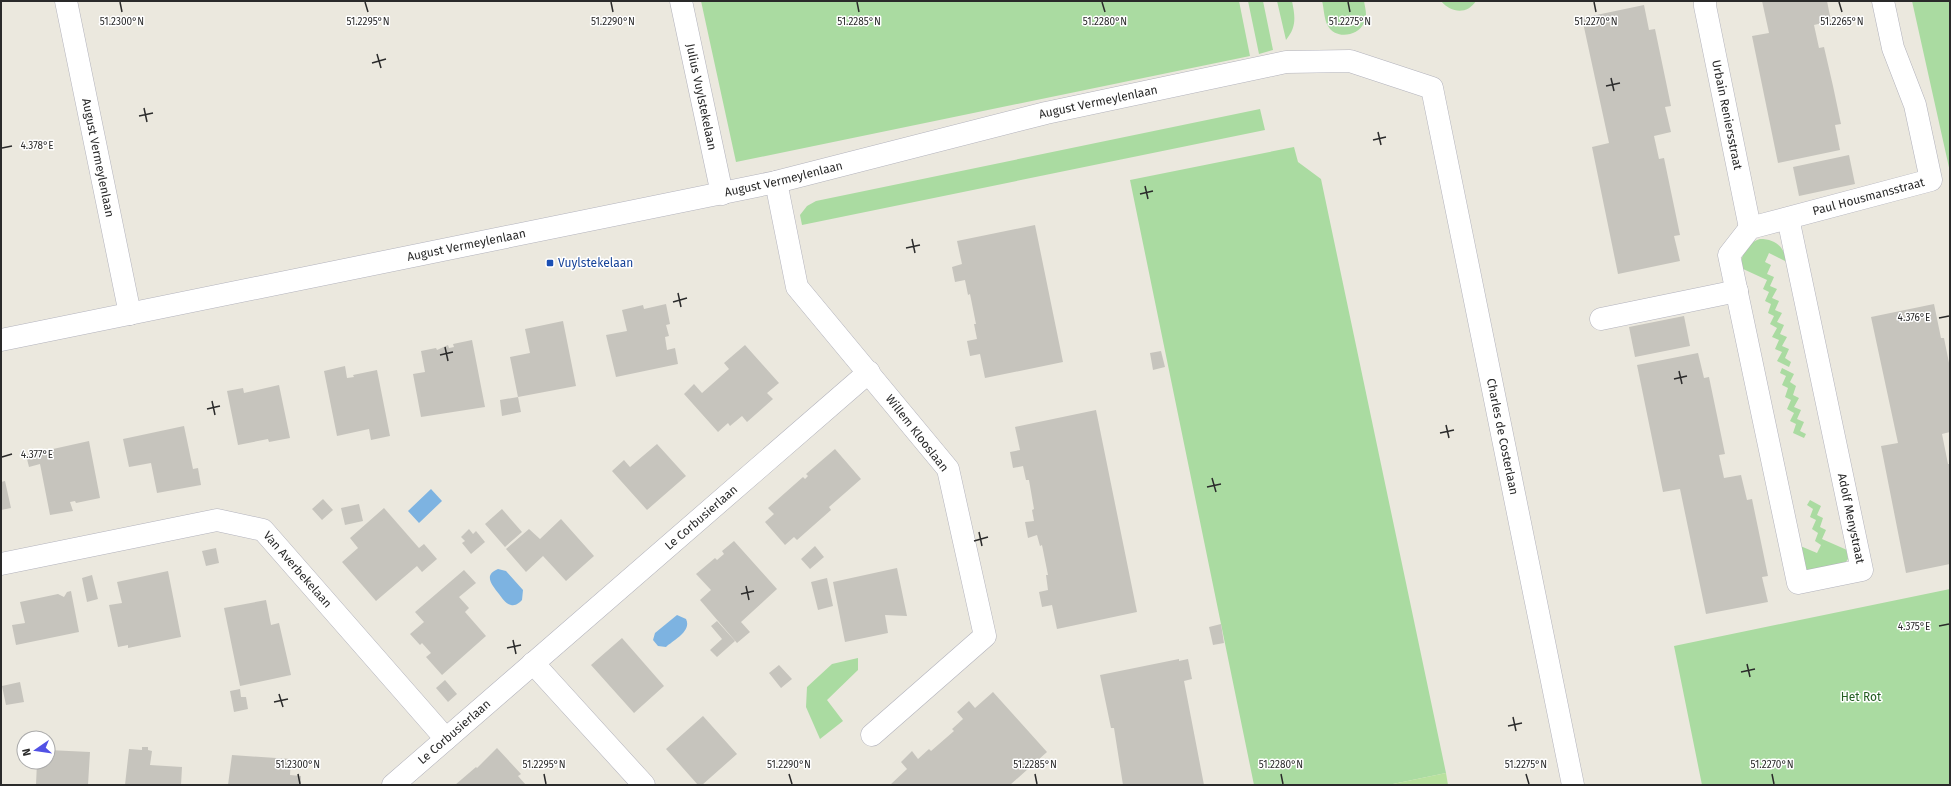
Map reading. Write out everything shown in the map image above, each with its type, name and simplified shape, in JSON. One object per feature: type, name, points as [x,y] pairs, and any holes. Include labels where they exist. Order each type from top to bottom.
[{"type":"street","name":"August Vermeylenlaan","points":[[66,1],[130,314]]},
{"type":"street","name":"Julius Vuylstekelaan","points":[[681,1],[722,194]]},
{"type":"street","name":"Urbain Reniersstraat","points":[[1705,1],[1750,228]]},
{"type":"street","name":"Paul Housmansstraat","points":[[1788,218],[1931,180],[1915,105],[1893,48],[1883,1]]},
{"type":"street","name":"August Vermeylenlaan","points":[[1,340],[722,194],[776,182],[1046,113],[1286,62],[1350,61],[1432,88]]},
{"type":"street","name":"Charles de Costerlaan","points":[[1432,88],[1573,785]]},
{"type":"street","name":"Willem Klooslaan","points":[[776,182],[797,287],[948,469],[985,636],[872,735]]},
{"type":"street","points":[[1750,228],[1788,218]]},
{"type":"street","name":"Adolf Menystraat","points":[[1750,228],[1729,255],[1798,583],[1862,570],[1788,218]]},
{"type":"street","points":[[1601,319],[1737,291]]},
{"type":"street","name":"Le Corbusierlaan","points":[[393,785],[868,372]]},
{"type":"street","name":"Van Averbekelaan","points":[[1,564],[217,520],[263,530],[446,739]]},
{"type":"street","points":[[533,663],[644,785]]},
{"type":"green space","points":[[701,1],[1239,1],[1250,56],[736,162]]},
{"type":"green space","points":[[1248,1],[1263,1],[1273,50],[1259,54]]},
{"type":"green space","points":[[1277,1],[1292,1],[1294,26],[1286,40]]},
{"type":"green space","points":[[1322,1],[1364,1],[1366,15],[1364,23],[1357,31],[1347,35],[1336,33],[1328,26]]},
{"type":"green space","points":[[1441,1],[1476,1],[1468,9],[1459,11],[1449,8]]},
{"type":"green space","points":[[1912,1],[1950,1],[1950,172]]},
{"type":"green space","points":[[1260,109],[1265,130],[802,225],[800,215],[807,206],[816,201]]},
{"type":"green space","points":[[1294,147],[1298,162],[1321,179],[1446,773],[1388,785],[1254,785],[1130,180]]},
{"type":"green space","points":[[1760,239],[1775,242],[1784,252],[1786,257],[1787,262],[1769,253],[1765,262],[1771,265],[1767,274],[1774,277],[1770,286],[1777,289],[1772,298],[1779,301],[1775,310],[1782,313],[1777,322],[1784,325],[1780,334],[1787,337],[1782,346],[1789,349],[1785,358],[1791,362],[1789,367],[1777,361],[1782,352],[1775,349],[1779,340],[1772,337],[1777,328],[1770,324],[1774,316],[1768,313],[1771,304],[1765,301],[1769,292],[1763,289],[1767,280],[1741,268],[1745,250],[1751,243]]},
{"type":"green space","points":[[1782,368],[1794,374],[1790,382],[1796,386],[1793,395],[1799,398],[1794,407],[1801,410],[1797,419],[1804,422],[1800,431],[1806,434],[1804,438],[1793,433],[1796,424],[1790,421],[1794,413],[1787,409],[1791,400],[1785,397],[1788,388],[1782,385],[1786,376],[1780,373]]},
{"type":"green space","points":[[1810,500],[1821,506],[1817,515],[1823,518],[1820,527],[1826,530],[1822,539],[1847,550],[1848,559],[1845,563],[1811,571],[1806,570],[1798,545],[1817,553],[1821,545],[1815,541],[1818,533],[1812,529],[1816,520],[1810,517],[1813,509],[1807,505]]},
{"type":"green space","name":"Het Rot","points":[[1950,589],[1950,785],[1702,785],[1674,646]]},
{"type":"green space","points":[[858,658],[858,670],[827,700],[843,721],[820,739],[806,707],[807,687],[832,664]]},
{"type":"green space","points":[[1446,773],[1448,785],[1388,785]]},
{"type":"water","points":[[431,489],[442,501],[419,523],[408,511]]},
{"type":"water","points":[[498,569],[506,571],[523,590],[522,600],[517,604],[511,605],[506,602],[492,584],[490,580],[491,574],[493,571]]},
{"type":"water","points":[[677,615],[686,619],[687,627],[681,635],[666,647],[658,646],[653,640],[655,633]]},
{"type":"building","points":[[1762,1],[1827,1],[1831,21],[1814,25],[1819,48],[1824,47],[1841,124],[1835,125],[1840,150],[1778,163],[1752,36],[1769,33]]},
{"type":"building","points":[[1644,5],[1649,30],[1655,29],[1671,106],[1665,107],[1671,132],[1654,136],[1659,159],[1664,158],[1680,235],[1674,236],[1680,261],[1618,274],[1592,147],[1609,143],[1582,18]]},
{"type":"building","points":[[1849,155],[1855,184],[1799,196],[1793,167]]},
{"type":"building","points":[[1035,225],[1063,362],[985,378],[980,354],[970,356],[967,341],[977,339],[974,324],[976,324],[970,294],[968,295],[965,280],[955,282],[952,267],[962,264],[957,241]]},
{"type":"building","points":[[666,304],[670,324],[666,325],[669,336],[665,337],[667,350],[675,348],[678,364],[616,377],[606,335],[627,331],[622,310],[643,305],[644,309]]},
{"type":"building","points":[[1934,304],[1941,338],[1944,338],[1950,368],[1950,432],[1942,434],[1948,464],[1950,464],[1950,564],[1906,573],[1881,446],[1898,443],[1871,317]]},
{"type":"building","points":[[1684,316],[1690,346],[1635,357],[1629,327]]},
{"type":"building","points":[[563,321],[576,386],[518,397],[510,357],[530,353],[525,329]]},
{"type":"building","points":[[472,340],[485,407],[421,417],[413,374],[425,372],[421,351],[436,348],[437,350],[448,345],[449,348],[454,347],[453,344]]},
{"type":"building","points":[[745,345],[779,383],[767,393],[773,399],[747,422],[742,416],[730,426],[728,423],[718,432],[684,394],[694,384],[702,393],[729,369],[724,363]]},
{"type":"building","points":[[1161,351],[1165,367],[1153,370],[1150,353]]},
{"type":"building","points":[[1698,353],[1704,378],[1709,377],[1725,454],[1719,455],[1724,478],[1741,475],[1747,500],[1752,499],[1768,576],[1762,577],[1768,602],[1706,614],[1680,489],[1663,492],[1637,365]]},
{"type":"building","points":[[345,366],[347,378],[354,377],[353,375],[377,370],[390,436],[371,440],[369,429],[337,436],[324,371]]},
{"type":"building","points":[[279,385],[290,438],[269,442],[268,439],[238,445],[227,391],[243,388],[244,393]]},
{"type":"building","points":[[518,397],[521,412],[502,416],[500,400]]},
{"type":"building","points":[[1096,410],[1137,612],[1057,629],[1052,605],[1042,607],[1039,592],[1048,590],[1046,575],[1048,575],[1042,545],[1040,546],[1037,535],[1028,538],[1025,522],[1034,521],[1032,510],[1034,509],[1029,480],[1026,480],[1023,466],[1013,468],[1010,452],[1020,450],[1015,427]]},
{"type":"building","points":[[184,426],[193,469],[198,468],[201,485],[157,493],[151,463],[129,467],[123,439]]},
{"type":"building","points":[[89,441],[100,498],[76,503],[75,501],[70,502],[73,511],[50,515],[40,464],[29,467],[26,455]]},
{"type":"building","points":[[657,444],[686,476],[647,510],[612,471],[624,460],[630,467]]},
{"type":"building","points":[[835,449],[861,479],[829,507],[831,510],[797,540],[794,537],[785,545],[765,522],[774,514],[768,508],[803,477],[805,479],[808,476],[806,474]]},
{"type":"building","points":[[5,481],[11,508],[1,510],[1,482]]},
{"type":"building","points":[[323,499],[333,510],[322,520],[312,509]]},
{"type":"building","points":[[359,504],[363,521],[345,525],[341,508]]},
{"type":"building","points":[[384,508],[419,548],[424,544],[437,559],[422,572],[417,566],[376,601],[342,562],[358,548],[350,538]]},
{"type":"building","points":[[502,509],[522,532],[505,547],[485,524]]},
{"type":"building","points":[[561,519],[594,556],[566,581],[543,556],[526,572],[506,549],[529,529],[540,539]]},
{"type":"building","points":[[469,529],[473,534],[476,531],[485,542],[471,554],[462,543],[465,541],[461,537]]},
{"type":"building","points":[[734,541],[777,589],[741,622],[750,632],[737,643],[700,600],[711,590],[696,574],[715,558],[717,560],[724,554],[722,551]]},
{"type":"building","points":[[815,546],[824,557],[810,569],[801,559]]},
{"type":"building","points":[[216,548],[219,563],[206,566],[202,551]]},
{"type":"building","points":[[897,568],[907,616],[885,615],[888,633],[845,642],[833,582]]},
{"type":"building","points":[[464,570],[476,583],[459,597],[469,608],[465,612],[486,636],[442,675],[426,657],[431,653],[422,643],[420,645],[410,634],[424,622],[415,612]]},
{"type":"building","points":[[168,571],[181,637],[128,648],[128,645],[118,647],[109,605],[122,603],[117,582]]},
{"type":"building","points":[[92,575],[98,599],[87,602],[82,578]]},
{"type":"building","points":[[827,578],[833,606],[818,610],[811,582]]},
{"type":"building","points":[[71,591],[79,632],[16,645],[12,625],[25,623],[20,602],[58,594],[64,597],[67,592]]},
{"type":"building","points":[[266,600],[271,625],[279,623],[291,675],[240,686],[224,608]]},
{"type":"building","points":[[717,621],[735,641],[717,657],[710,650],[722,639],[711,626]]},
{"type":"building","points":[[1221,624],[1224,643],[1213,645],[1209,627]]},
{"type":"building","points":[[622,638],[664,686],[634,713],[591,665]]},
{"type":"building","points":[[1179,659],[1179,661],[1188,659],[1192,679],[1184,681],[1204,785],[1123,785],[1114,728],[1111,728],[1100,675]]},
{"type":"building","points":[[779,665],[792,679],[781,688],[769,673]]},
{"type":"building","points":[[445,680],[457,694],[448,702],[436,688]]},
{"type":"building","points":[[20,682],[24,702],[6,705],[2,686]]},
{"type":"building","points":[[240,689],[241,697],[246,697],[248,709],[234,712],[230,691]]},
{"type":"building","points":[[993,692],[1047,752],[1010,785],[890,785],[907,769],[901,762],[912,751],[918,759],[929,749],[931,751],[954,731],[952,729],[963,719],[957,712],[969,701],[975,708]]},
{"type":"building","points":[[703,716],[737,754],[702,785],[698,785],[666,749]]},
{"type":"building","points":[[142,747],[148,747],[148,750],[152,751],[150,765],[182,767],[181,785],[125,785],[129,749],[142,750]]},
{"type":"building","points":[[497,748],[521,774],[518,776],[526,785],[455,785],[476,767],[477,768]]},
{"type":"building","points":[[56,750],[90,752],[88,785],[36,785],[37,770],[56,770]]},
{"type":"building","points":[[232,755],[291,759],[290,775],[301,776],[301,785],[228,785]]},
{"type":"place","name":"Vuylstekelaan","points":[[550,263]]}]
